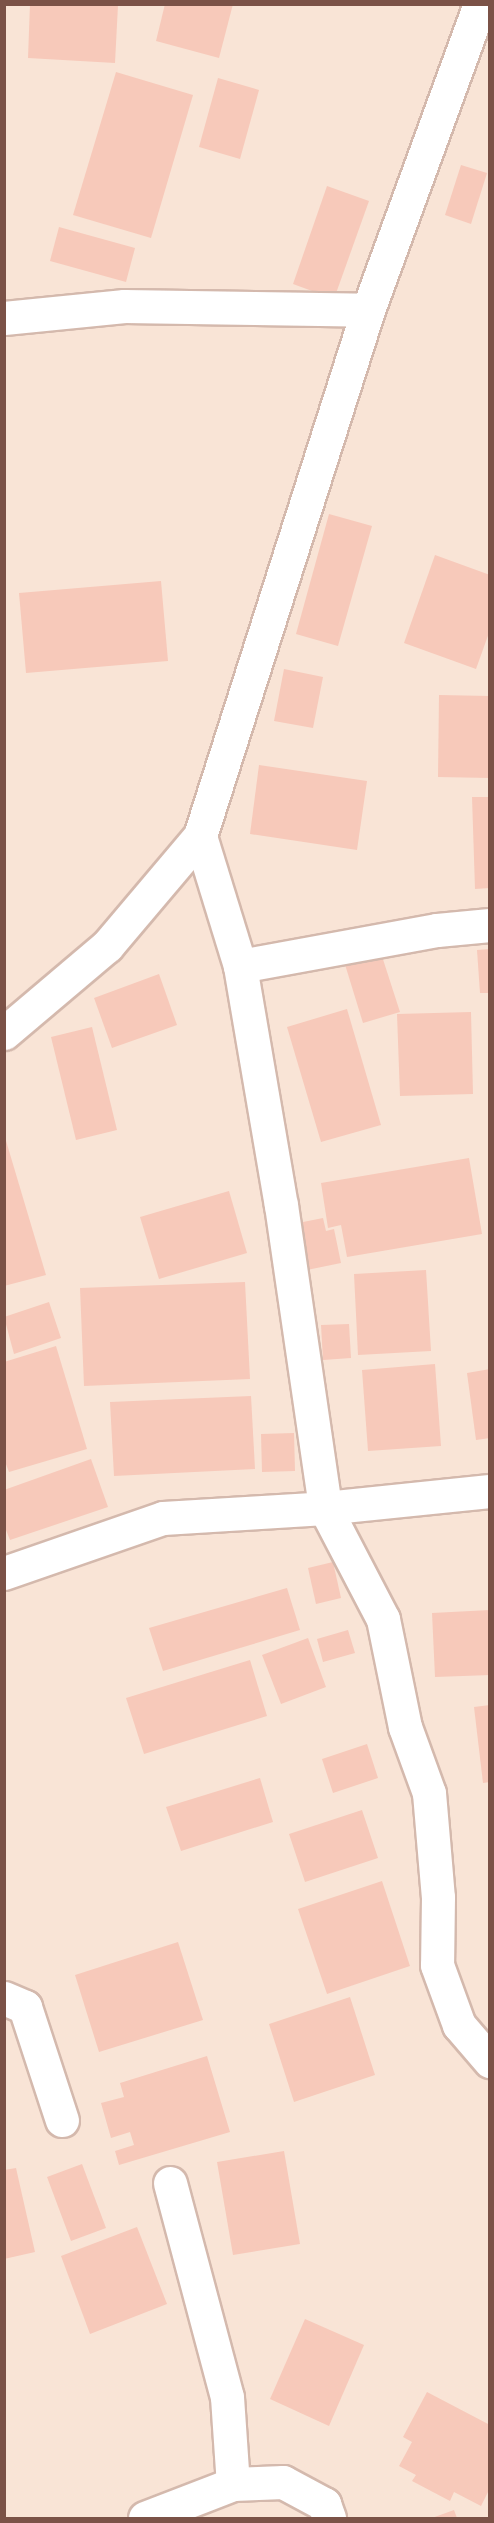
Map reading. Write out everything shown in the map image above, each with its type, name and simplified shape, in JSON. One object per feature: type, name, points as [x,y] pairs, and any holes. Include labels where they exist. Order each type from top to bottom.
[{"type":"street","points":[[4,1033],[107,946],[201,836],[368,310],[480,4]]},
{"type":"street","points":[[4,318],[124,306],[368,310]]},
{"type":"street","points":[[201,836],[240,966],[281,1205],[325,1509],[383,1619],[405,1727],[429,1792],[438,1897],[437,1965],[459,2025],[489,2061]]},
{"type":"street","points":[[240,966],[437,930],[489,925]]},
{"type":"street","points":[[4,1573],[163,1518],[325,1509],[489,1491]]},
{"type":"street","points":[[4,1998],[25,2007],[62,2120]]},
{"type":"street","points":[[170,2183],[227,2397],[232,2484]]},
{"type":"street","points":[[145,2518],[232,2484],[283,2482],[324,2504],[329,2518]]},
{"type":"shaded area","points":[[5,5],[489,5],[489,2518],[5,2518]]},
{"type":"building","points":[[30,4],[118,5],[115,63],[28,58]]},
{"type":"building","points":[[165,4],[233,4],[219,58],[156,41]]},
{"type":"building","points":[[116,72],[193,95],[151,238],[73,215]]},
{"type":"building","points":[[218,78],[259,90],[240,159],[199,147]]},
{"type":"building","points":[[461,165],[487,173],[471,224],[445,215]]},
{"type":"building","points":[[327,186],[369,201],[334,299],[293,284]]},
{"type":"building","points":[[59,227],[135,248],[126,282],[50,261]]},
{"type":"building","points":[[329,514],[372,526],[338,646],[296,634]]},
{"type":"building","points":[[435,555],[490,575],[490,630],[476,669],[404,643]]},
{"type":"building","points":[[161,581],[168,661],[26,673],[19,593]]},
{"type":"building","points":[[284,669],[323,677],[313,728],[274,721]]},
{"type":"building","points":[[439,695],[490,696],[490,778],[438,777]]},
{"type":"building","points":[[259,765],[367,781],[357,850],[250,834]]},
{"type":"building","points":[[472,797],[490,797],[490,888],[475,889]]},
{"type":"building","points":[[379,947],[400,1012],[363,1023],[343,958]]},
{"type":"building","points":[[490,949],[490,993],[480,993],[477,950]]},
{"type":"building","points":[[159,974],[177,1025],[112,1048],[94,998]]},
{"type":"building","points":[[347,1009],[381,1125],[321,1142],[287,1027]]},
{"type":"building","points":[[471,1012],[473,1094],[400,1096],[397,1014]]},
{"type":"building","points":[[92,1027],[117,1130],[76,1140],[51,1037]]},
{"type":"building","points":[[4,1134],[46,1275],[4,1286]]},
{"type":"building","points":[[469,1158],[482,1234],[347,1257],[341,1225],[328,1228],[321,1183]]},
{"type":"building","points":[[229,1191],[247,1253],[159,1279],[140,1217]]},
{"type":"building","points":[[323,1218],[326,1231],[334,1229],[341,1263],[307,1270],[298,1223]]},
{"type":"building","points":[[426,1270],[431,1351],[358,1355],[354,1274]]},
{"type":"building","points":[[245,1282],[250,1379],[84,1386],[80,1288]]},
{"type":"building","points":[[49,1302],[61,1338],[14,1354],[4,1317]]},
{"type":"building","points":[[349,1324],[351,1358],[323,1360],[321,1325]]},
{"type":"building","points":[[56,1346],[87,1449],[9,1472],[4,1459],[4,1362]]},
{"type":"building","points":[[435,1364],[441,1446],[368,1451],[362,1370]]},
{"type":"building","points":[[490,1369],[490,1438],[476,1440],[467,1373]]},
{"type":"building","points":[[251,1396],[255,1469],[114,1476],[110,1402]]},
{"type":"building","points":[[294,1433],[295,1471],[262,1472],[261,1434]]},
{"type":"building","points":[[91,1459],[108,1507],[10,1540],[4,1525],[4,1490]]},
{"type":"building","points":[[333,1562],[341,1598],[316,1604],[308,1568]]},
{"type":"building","points":[[287,1588],[300,1630],[163,1671],[149,1628]]},
{"type":"building","points":[[490,1610],[490,1675],[435,1677],[432,1613]]},
{"type":"building","points":[[348,1630],[355,1653],[323,1662],[317,1639]]},
{"type":"building","points":[[308,1638],[326,1687],[281,1704],[262,1655]]},
{"type":"building","points":[[250,1660],[267,1716],[144,1754],[126,1698]]},
{"type":"building","points":[[490,1705],[490,1782],[483,1783],[474,1707]]},
{"type":"building","points":[[367,1744],[378,1778],[333,1793],[322,1759]]},
{"type":"building","points":[[260,1778],[273,1822],[181,1851],[166,1807]]},
{"type":"building","points":[[362,1810],[378,1858],[305,1882],[289,1834]]},
{"type":"building","points":[[382,1881],[410,1966],[327,1994],[298,1909]]},
{"type":"building","points":[[178,1942],[203,2020],[99,2052],[75,1975]]},
{"type":"building","points":[[350,1997],[375,2075],[294,2102],[269,2024]]},
{"type":"building","points":[[207,2056],[230,2132],[119,2165],[115,2151],[134,2145],[130,2132],[111,2138],[101,2103],[124,2097],[120,2083]]},
{"type":"building","points":[[284,2151],[300,2244],[233,2255],[217,2162]]},
{"type":"building","points":[[82,2164],[106,2228],[71,2241],[47,2177]]},
{"type":"building","points":[[16,2168],[35,2252],[4,2259],[4,2170]]},
{"type":"building","points":[[137,2227],[167,2304],[90,2334],[61,2256]]},
{"type":"building","points":[[305,2319],[364,2345],[329,2426],[270,2399]]},
{"type":"building","points":[[427,2392],[490,2425],[490,2488],[481,2506],[454,2492],[450,2501],[412,2481],[416,2475],[399,2466],[412,2442],[403,2437]]},
{"type":"building","points":[[454,2510],[457,2518],[432,2518]]}]
